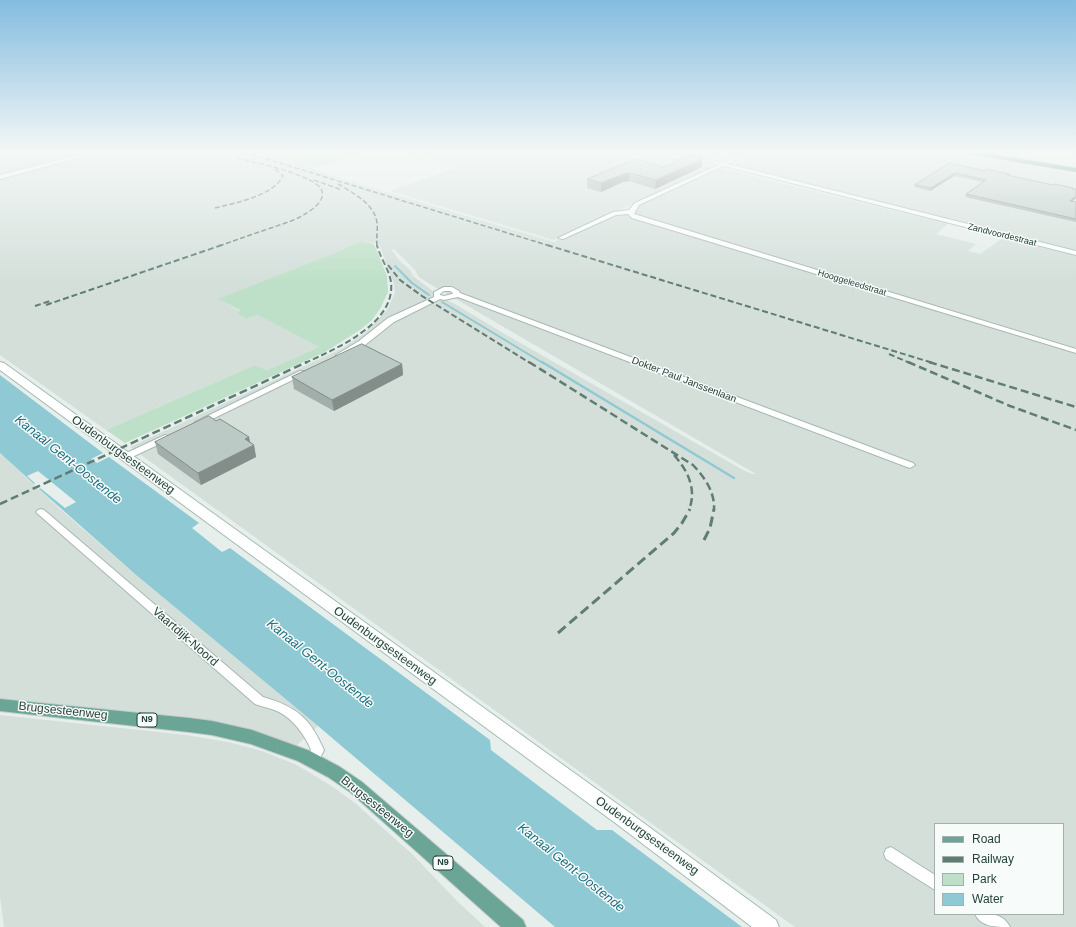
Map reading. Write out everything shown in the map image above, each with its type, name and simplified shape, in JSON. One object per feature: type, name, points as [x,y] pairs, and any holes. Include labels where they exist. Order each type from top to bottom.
[{"type":"main road","name":"Brugsesteenweg","points":[[0,705],[212,728],[252,737],[292,750],[312,760],[356,787],[516,927]]},
{"type":"street","points":[[561,238],[615,213],[631,212],[637,204],[656,195]]},
{"type":"street","name":"Zandvoordestraat","points":[[844,195],[1076,253]]},
{"type":"street","name":"Hooggeleedstraat","points":[[631,212],[632,216],[641,219],[1076,351]]},
{"type":"street","name":"Dokter Paul Janssenlaan","points":[[334,358],[362,343],[391,320],[439,297],[450,298],[458,294],[910,465]]},
{"type":"street","name":"Oudenburgsesteenweg","points":[[0,365],[618,814],[769,927]]},
{"type":"street","points":[[191,426],[312,368]]},
{"type":"street","points":[[125,456],[170,435]]},
{"type":"street","name":"Vaartdijk-Noord","points":[[41,512],[259,701],[279,707],[290,713],[310,733],[314,741],[318,750],[312,760]]},
{"type":"street","points":[[891,854],[934,882]]},
{"type":"street","points":[[984,915],[1002,927]]},
{"type":"shaded area","points":[[0,195],[398,195],[554,242],[662,195],[831,195],[948,224],[936,234],[976,244],[968,251],[980,254],[1003,238],[1076,256],[1076,927],[795,927],[130,447],[341,349],[365,333],[387,310],[395,293],[394,284],[379,244],[360,241],[337,252],[219,299],[240,311],[237,314],[246,319],[257,315],[319,347],[267,370],[255,365],[106,430],[0,355]],"holes":[[[391,249],[394,249],[415,270],[419,277],[430,284],[756,474],[743,470],[455,304],[444,299],[436,301],[432,298],[434,292],[413,276],[410,270],[398,259]]]},
{"type":"shaded area","points":[[404,195],[652,195],[553,240]]},
{"type":"shaded area","points":[[852,195],[1076,195],[1076,251]]},
{"type":"shaded area","points":[[0,453],[61,510],[135,574],[318,726],[296,746],[255,731],[0,700]]},
{"type":"shaded area","points":[[0,715],[186,735],[228,742],[262,751],[297,765],[333,787],[355,803],[412,854],[458,902],[485,927],[4,927],[0,896]]},
{"type":"green space","points":[[360,241],[374,244],[387,276],[388,292],[380,309],[372,320],[360,330],[325,352],[125,443],[106,430],[255,365],[267,370],[319,347],[257,315],[246,319],[237,314],[240,310],[218,299],[337,252]]},
{"type":"water","name":"Kanaal Gent-Oostende","points":[[0,375],[103,453],[91,459],[97,463],[109,457],[199,523],[192,528],[222,552],[230,548],[490,740],[491,750],[597,830],[612,830],[742,927],[555,927],[318,726],[135,574],[39,489],[52,483],[47,478],[34,484],[0,453]]},
{"type":"pier","points":[[38,471],[76,502],[65,508],[39,487],[49,482],[47,481],[37,485],[27,476]]},
{"type":"building","points":[[972,195],[1076,195],[1070,201],[1076,202],[1076,219]]},
{"type":"building","points":[[362,344],[402,364],[332,400],[292,377]]},
{"type":"building","points":[[209,416],[216,421],[220,419],[249,437],[245,439],[254,445],[198,473],[155,442]]},
{"type":"waterway","points":[[395,266],[412,283],[429,295]]},
{"type":"waterway","points":[[442,302],[543,363]]},
{"type":"waterway","points":[[542,362],[734,478]]},
{"type":"railway","points":[[215,208],[259,195]]},
{"type":"railway","points":[[219,246],[297,219],[314,208],[320,202],[322,195]]},
{"type":"railway","points":[[356,195],[368,205],[375,216],[377,223],[377,245]]},
{"type":"railway","points":[[385,195],[550,246]]},
{"type":"railway","points":[[46,305],[222,245]]},
{"type":"railway","points":[[305,363],[347,342],[361,333],[374,322],[384,310],[390,297],[391,282],[377,245]]},
{"type":"railway","points":[[547,245],[933,363]]},
{"type":"railway","points":[[388,265],[400,280],[422,296],[530,363]]},
{"type":"railway","points":[[35,306],[50,301]]},
{"type":"railway","points":[[889,354],[910,363]]},
{"type":"railway","points":[[0,504],[307,362]]},
{"type":"railway","points":[[529,362],[693,465],[711,491],[714,509]]},
{"type":"railway","points":[[908,362],[1010,406],[1076,430]]},
{"type":"railway","points":[[929,362],[1076,407]]},
{"type":"railway","points":[[674,455],[683,467],[690,481],[692,495],[689,510]]},
{"type":"railway","points":[[558,633],[674,533],[690,509]]},
{"type":"railway","points":[[704,540],[710,528],[714,509]]}]
